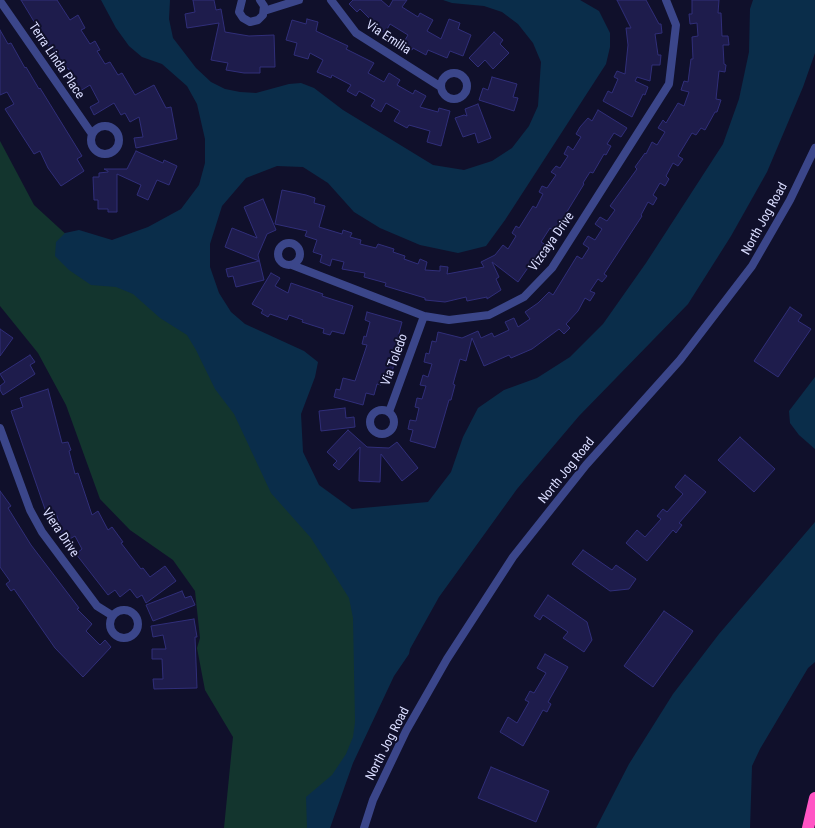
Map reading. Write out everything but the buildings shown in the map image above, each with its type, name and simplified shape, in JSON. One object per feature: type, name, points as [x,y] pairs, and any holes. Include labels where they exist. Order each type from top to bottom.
[{"type":"highway","points":[[808,828],[815,798]]},
{"type":"street","points":[[242,0],[239,12],[246,21],[258,20],[264,11],[299,0]]},
{"type":"street","points":[[260,0],[264,11]]},
{"type":"street","name":"Via Emilia","points":[[331,0],[356,33],[441,87]]},
{"type":"street","name":"Vizcaya Drive","points":[[292,265],[424,316],[449,320],[489,315],[524,297],[552,268],[669,84],[676,25],[666,0]]},
{"type":"street","name":"Terra Linda Place","points":[[0,1],[92,134]]},
{"type":"street","name":"North Jog Road","points":[[364,828],[373,800],[406,731],[447,659],[512,557],[586,464],[680,360],[752,266],[790,200],[815,148]]},
{"type":"street","name":"Via Toledo","points":[[389,412],[424,316]]},
{"type":"street","name":"Viera Drive","points":[[0,428],[30,510],[42,532],[97,606],[113,616]]},
{"type":"green space","points":[[0,141],[34,205],[82,249],[153,284],[363,594],[365,717],[317,828],[224,828],[233,737],[205,690],[197,648],[200,638],[195,591],[173,560],[130,530],[100,499],[66,405],[38,353],[0,306]]},
{"type":"water","points":[[101,0],[170,0],[169,19],[173,38],[196,68],[211,82],[225,89],[256,93],[289,84],[301,83],[314,88],[343,110],[433,165],[464,170],[492,161],[512,148],[529,126],[538,106],[541,62],[533,43],[518,24],[502,12],[484,6],[452,3],[443,0],[580,0],[599,11],[610,33],[610,47],[606,64],[505,220],[486,246],[458,253],[420,245],[380,228],[354,212],[328,183],[303,167],[277,166],[246,178],[222,206],[210,244],[210,267],[219,293],[231,312],[245,324],[304,351],[318,362],[315,377],[301,414],[303,452],[319,485],[352,509],[428,502],[451,472],[463,437],[478,408],[504,390],[537,378],[570,357],[603,324],[646,263],[723,144],[739,99],[749,52],[750,9],[753,0],[815,0],[815,53],[803,87],[767,172],[731,236],[688,304],[579,416],[517,489],[439,597],[410,649],[409,654],[394,676],[353,763],[330,828],[307,828],[306,797],[332,775],[346,754],[353,737],[355,722],[353,618],[349,598],[311,538],[271,493],[234,414],[215,389],[187,335],[160,318],[133,294],[116,287],[91,285],[69,270],[55,256],[56,242],[65,233],[79,230],[112,240],[148,227],[181,209],[199,185],[205,163],[205,139],[197,104],[187,86],[162,64],[142,57],[129,46],[116,28]]},
{"type":"water","points":[[815,377],[815,449],[799,435],[790,423],[789,411]]},
{"type":"water","points":[[815,522],[815,662],[808,668],[760,749],[752,766],[750,828],[596,828],[629,764],[673,694],[719,634]]}]
